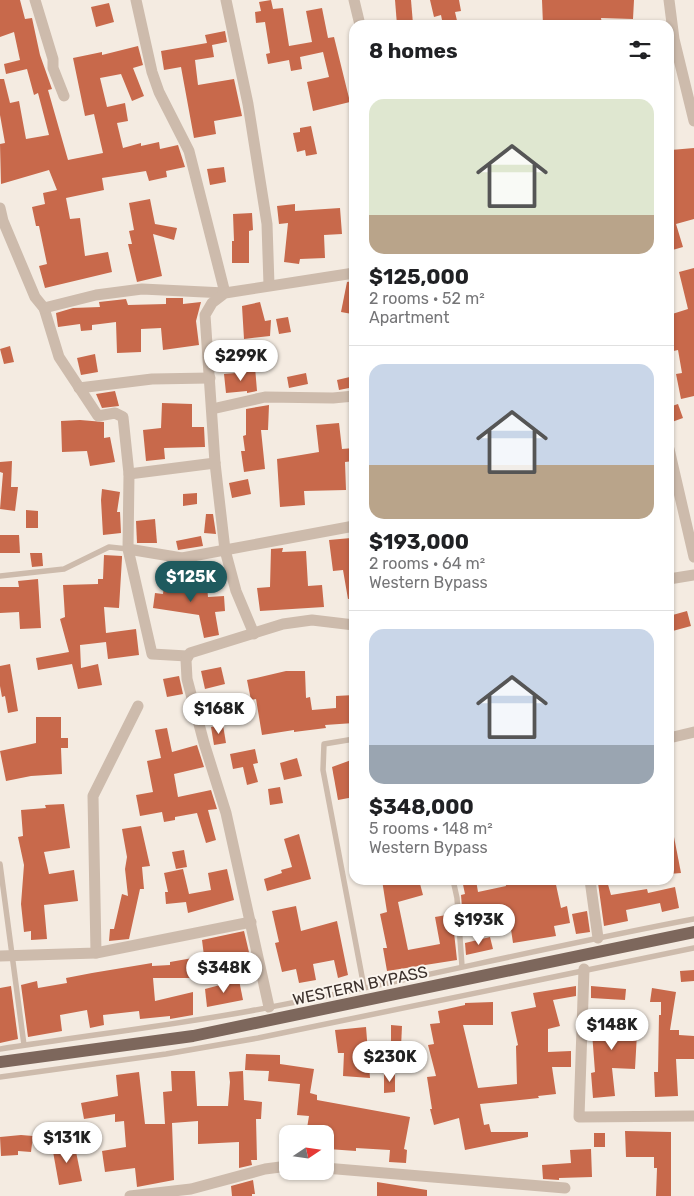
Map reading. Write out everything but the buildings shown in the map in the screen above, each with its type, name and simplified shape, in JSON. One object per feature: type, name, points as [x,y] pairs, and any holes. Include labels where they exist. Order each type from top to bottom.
[{"type":"main road","name":"WESTERN BYPASS","points":[[0,1062],[210,1032],[694,932]]},
{"type":"street","points":[[35,0],[54,59],[53,68],[64,96]]},
{"type":"street","points":[[136,0],[152,72],[159,92],[189,150],[225,293]]},
{"type":"street","points":[[226,0],[248,104],[262,196],[266,224],[269,285]]},
{"type":"street","points":[[354,0],[359,20]]},
{"type":"street","points":[[669,0],[672,20]]},
{"type":"street","points":[[674,39],[694,121]]},
{"type":"street","points":[[0,208],[3,221],[35,297],[44,308],[58,357],[98,416],[115,413],[123,417],[129,474],[128,549],[152,654],[187,656],[190,653],[283,624],[312,620],[349,624]]},
{"type":"street","points":[[44,308],[96,295],[142,289],[225,293],[349,274]]},
{"type":"street","points":[[225,293],[212,303],[205,315],[215,463],[225,550],[236,590],[254,634]]},
{"type":"street","points":[[79,388],[152,379],[210,378]]},
{"type":"street","points":[[212,410],[265,397],[349,396]]},
{"type":"street","points":[[129,474],[215,463]]},
{"type":"street","points":[[674,479],[694,557]]},
{"type":"street","points":[[128,549],[182,558],[349,527]]},
{"type":"street","points":[[674,578],[694,575]]},
{"type":"street","points":[[187,656],[187,679],[204,743],[226,813],[269,1007]]},
{"type":"street","points":[[96,953],[93,796],[138,706]]},
{"type":"street","points":[[674,737],[694,732]]},
{"type":"street","points":[[591,885],[598,938]]},
{"type":"street","points":[[0,956],[96,953],[251,922]]},
{"type":"street","points":[[584,969],[579,1117],[694,1116]]},
{"type":"street","points":[[130,1196],[191,1189],[265,1169],[279,1167]]},
{"type":"street","points":[[334,1169],[565,1188]]},
{"type":"lane","points":[[0,576],[64,569],[109,547],[128,549]]},
{"type":"lane","points":[[349,740],[324,744],[323,770],[364,987]]},
{"type":"lane","points":[[0,864],[24,1045]]},
{"type":"lane","points":[[454,885],[457,898],[462,966]]},
{"type":"lane","points":[[0,1049],[162,1026],[269,1007],[694,919]]},
{"type":"lane","points":[[0,1077],[166,1054],[258,1038],[584,969],[694,948]]}]
